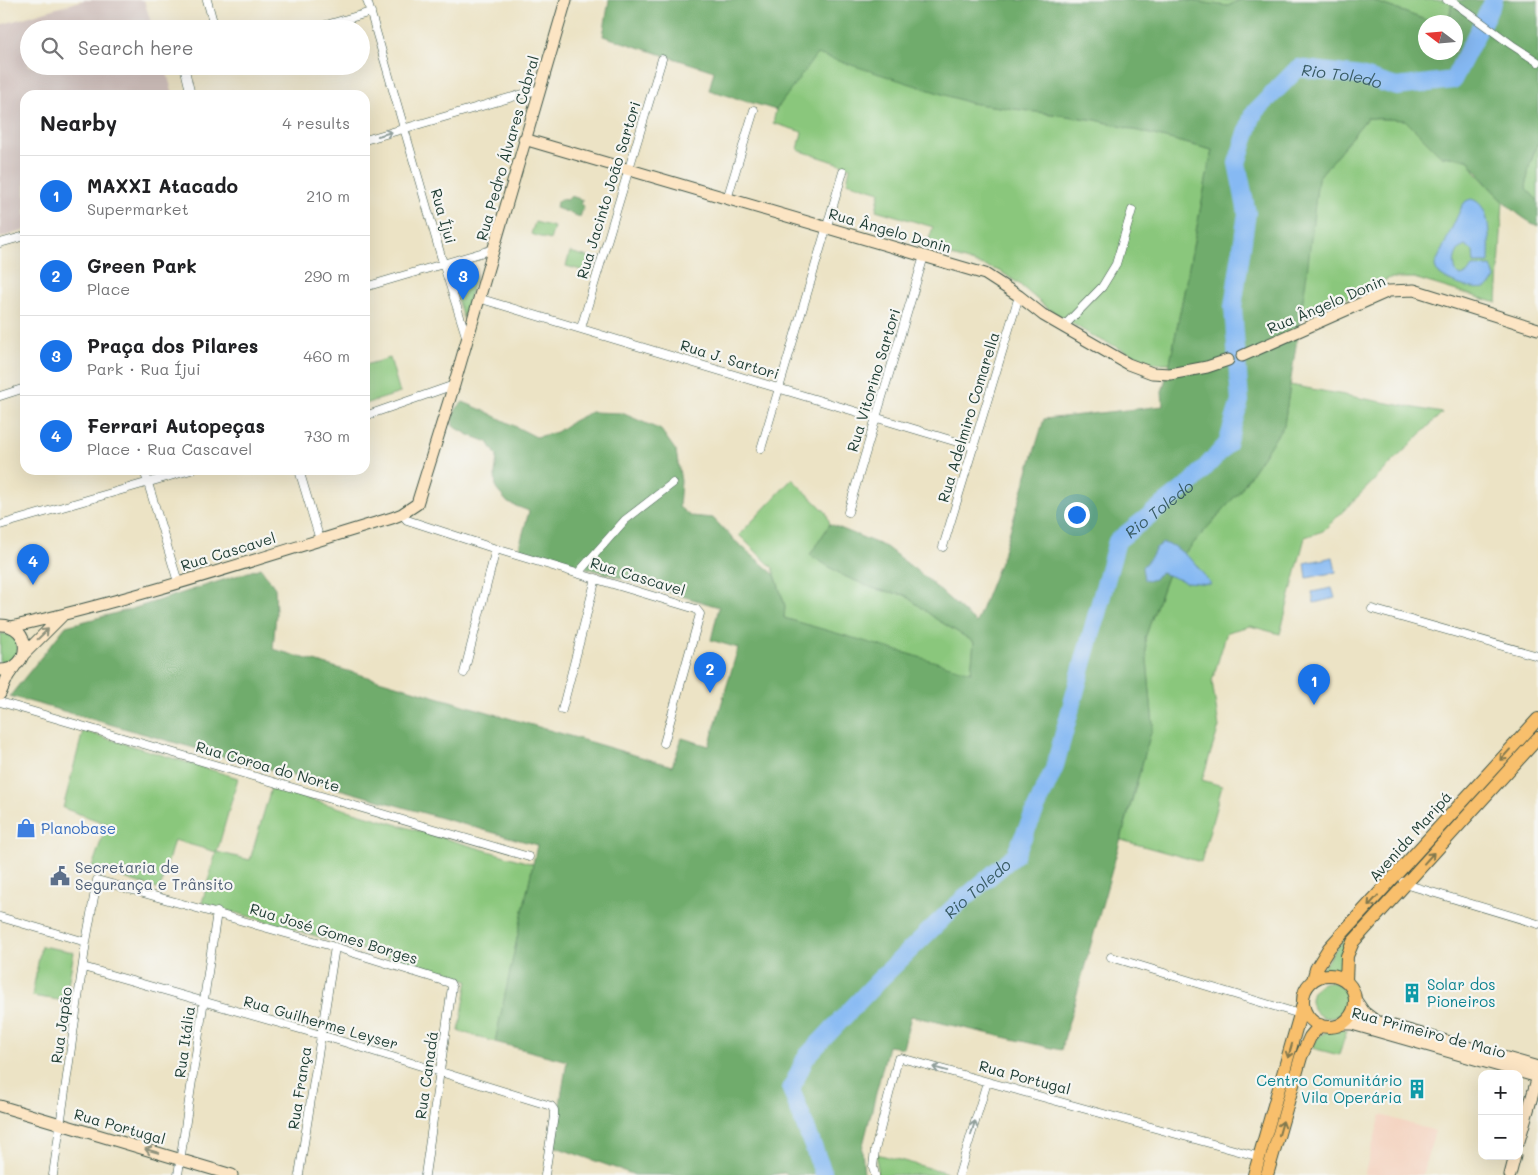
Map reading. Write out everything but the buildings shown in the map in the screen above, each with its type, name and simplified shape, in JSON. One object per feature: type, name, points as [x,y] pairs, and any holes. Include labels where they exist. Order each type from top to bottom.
[{"type":"main road","name":"Avenida Maripá","points":[[1346,981],[1347,956],[1352,942],[1401,879],[1538,719]]},
{"type":"main road","name":"Avenida Maripá","points":[[1313,980],[1316,969],[1329,948],[1401,879],[1538,738]]},
{"type":"main road","points":[[1254,1175],[1307,987],[1313,980],[1330,974],[1339,976],[1351,986],[1355,999],[1353,1011],[1341,1024],[1327,1027],[1320,1025],[1312,1020],[1302,1009]]},
{"type":"main road","points":[[1267,1175],[1301,1057],[1310,1037],[1320,1025]]},
{"type":"street","points":[[207,0],[213,20]]},
{"type":"street","name":"Rua Íjui","points":[[367,0],[443,263],[467,339]]},
{"type":"street","name":"Rua Pedro Álvares Cabral","points":[[417,504],[454,385],[566,0]]},
{"type":"street","points":[[1447,0],[1465,10],[1512,46],[1538,62]]},
{"type":"street","points":[[343,20],[371,12]]},
{"type":"street","name":"Rua Jacinto João Sartori","points":[[581,328],[662,59]]},
{"type":"street","points":[[186,75],[190,90]]},
{"type":"street","points":[[370,139],[540,89]]},
{"type":"street","points":[[727,199],[754,110]]},
{"type":"street","name":"Rua Ângelo Donin","points":[[524,140],[985,274],[1019,296],[1043,316],[1128,364],[1152,373],[1170,374],[1206,367],[1228,360]]},
{"type":"street","points":[[761,449],[843,172]]},
{"type":"street","points":[[1063,327],[1102,287],[1116,264],[1132,210]]},
{"type":"street","points":[[0,243],[20,237]]},
{"type":"street","points":[[370,285],[494,249]]},
{"type":"street","name":"Rua Vitorino Sartori","points":[[848,512],[924,256]]},
{"type":"street","name":"Rua Ângelo Donin","points":[[1242,356],[1388,291],[1414,290],[1538,329]]},
{"type":"street","name":"Rua Adelmiro Comarella","points":[[944,547],[1019,296]]},
{"type":"street","name":"Rua J. Sartori","points":[[478,298],[974,447]]},
{"type":"street","points":[[1228,360],[1242,356]]},
{"type":"street","points":[[370,414],[454,385]]},
{"type":"street","points":[[0,396],[20,390]]},
{"type":"street","points":[[145,475],[178,582]]},
{"type":"street","points":[[0,525],[174,475]]},
{"type":"street","points":[[300,475],[320,540]]},
{"type":"street","points":[[578,573],[625,520],[673,483]]},
{"type":"street","name":"Rua Cascavel","points":[[4,623],[63,615],[178,582],[402,514],[417,504]]},
{"type":"street","name":"Rua Cascavel","points":[[402,514],[407,520],[496,549],[696,609],[700,614],[664,743]]},
{"type":"street","points":[[464,672],[496,549]]},
{"type":"street","points":[[562,710],[596,578]]},
{"type":"street","points":[[1372,609],[1538,656]]},
{"type":"street","name":"Rua Cascavel","points":[[0,694],[8,676],[24,654],[63,615]]},
{"type":"street","points":[[4,623],[22,637],[25,647],[24,654]]},
{"type":"street","points":[[0,670],[7,670],[15,666]]},
{"type":"street","name":"Rua Coroa do Norte","points":[[0,702],[529,857]]},
{"type":"street","points":[[1401,879],[1538,924]]},
{"type":"street","name":"Rua José Gomes Borges","points":[[97,880],[217,912],[447,981]]},
{"type":"street","name":"Rua Japão","points":[[53,1175],[86,942],[97,880]]},
{"type":"street","name":"Rua Itália","points":[[178,1175],[217,912]]},
{"type":"street","points":[[0,917],[86,942]]},
{"type":"street","name":"Rua França","points":[[300,1175],[334,947]]},
{"type":"street","points":[[1111,958],[1302,1009]]},
{"type":"street","name":"Rua Guilherme Leyser","points":[[83,967],[321,1035],[551,1106],[554,1110],[554,1116],[545,1175]]},
{"type":"street","name":"Rua Canadá","points":[[425,1175],[452,987],[447,981]]},
{"type":"street","name":"Rua Primeiro de Maio","points":[[1355,999],[1364,1012],[1376,1021],[1538,1067]]},
{"type":"street","name":"Rua Primeiro de Maio","points":[[1341,1024],[1352,1024],[1538,1077]]},
{"type":"street","name":"Rua Portugal","points":[[875,1175],[873,1160],[875,1150],[898,1059],[901,1058],[1260,1157]]},
{"type":"street","points":[[1523,1128],[1538,1077]]},
{"type":"street","points":[[959,1175],[987,1082]]},
{"type":"street","name":"Rua Portugal","points":[[0,1106],[232,1175]]},
{"type":"street","points":[[1510,1175],[1514,1160]]},
{"type":"shaded area","points":[[84,0],[144,0],[150,20],[20,20],[20,75],[167,75],[172,90],[20,90],[20,232],[0,238],[0,25]]},
{"type":"shaded area","points":[[1381,1115],[1435,1131],[1422,1175],[1364,1175]]},
{"type":"green space","points":[[609,0],[1182,0],[1228,6],[1240,0],[1371,0],[1418,17],[1418,60],[1463,60],[1463,15],[1450,15],[1452,0],[1538,0],[1538,142],[1529,167],[1526,188],[1538,201],[1538,226],[1519,215],[1499,197],[1468,159],[1441,156],[1405,120],[1367,118],[1318,178],[1307,273],[1284,425],[1239,492],[1169,571],[1145,638],[1153,725],[1061,1050],[911,1016],[903,1048],[888,1046],[862,1149],[864,1175],[789,1175],[784,1173],[769,1175],[635,1175],[553,1146],[567,1061],[495,1042],[537,845],[10,696],[66,626],[132,609],[261,568],[275,588],[276,614],[273,649],[672,766],[682,738],[709,746],[738,648],[711,640],[719,607],[519,548],[529,511],[508,503],[496,489],[497,456],[488,442],[469,435],[453,426],[455,412],[463,402],[536,437],[557,432],[591,412],[622,413],[661,430],[676,451],[681,481],[679,507],[690,516],[713,518],[733,539],[775,575],[785,606],[784,618],[971,672],[974,642],[936,619],[905,595],[875,589],[844,576],[810,555],[830,524],[886,547],[926,578],[976,623],[1002,557],[1044,419],[1163,406],[1162,392],[1170,363],[1212,150],[1096,120],[970,103],[817,54],[776,110],[709,90],[714,71],[603,36]]},
{"type":"green space","points":[[1182,0],[1240,0],[1228,6]]},
{"type":"green space","points":[[1371,0],[1452,0],[1450,15],[1418,15],[1418,17]]},
{"type":"green space","points":[[817,53],[970,103],[1096,120],[1212,150],[1170,363],[1153,363],[1094,337],[1047,308],[1019,284],[1000,271],[926,248],[933,227],[876,210],[880,192],[847,182],[850,167],[798,150],[802,132],[773,123],[776,110]]},
{"type":"green space","points":[[1367,118],[1405,120],[1441,156],[1468,159],[1476,173],[1503,201],[1497,303],[1414,278],[1390,278],[1300,320],[1318,178]]},
{"type":"green space","points":[[1538,142],[1538,201],[1526,188],[1529,167]]},
{"type":"green space","points":[[571,196],[583,200],[581,204],[584,206],[580,217],[556,208],[557,202],[560,199],[567,200]]},
{"type":"green space","points":[[535,222],[554,227],[550,240],[531,234]]},
{"type":"green space","points":[[570,252],[592,258],[588,272],[566,266]]},
{"type":"green space","points":[[476,275],[463,318],[452,283]]},
{"type":"green space","points":[[390,358],[400,393],[370,402],[370,364]]},
{"type":"green space","points":[[1290,385],[1442,413],[1323,531],[1305,537],[1280,634],[1250,626],[1227,632],[1212,681],[1219,727],[1202,780],[1222,786],[1201,862],[1121,840],[1153,725],[1145,638],[1169,571],[1239,492],[1284,425]]},
{"type":"green space","points":[[792,479],[826,512],[830,524],[810,555],[844,576],[875,589],[905,595],[936,619],[974,642],[971,673],[784,618],[785,606],[773,568],[739,535]]},
{"type":"green space","points":[[0,634],[8,635],[17,643],[17,654],[8,662],[0,662]]},
{"type":"green space","points":[[83,731],[238,778],[217,852],[250,860],[271,788],[533,864],[495,1042],[459,1031],[468,980],[202,903],[216,852],[174,840],[160,890],[92,867],[107,824],[63,808]]},
{"type":"green space","points":[[1352,931],[1354,934],[1342,974],[1329,970],[1320,972],[1334,951]]},
{"type":"green space","points":[[41,946],[74,952],[65,1001],[32,996]]},
{"type":"green space","points":[[1329,982],[1341,988],[1347,1000],[1341,1012],[1329,1018],[1317,1012],[1311,1000],[1317,988]]},
{"type":"green space","points":[[1334,1028],[1347,1030],[1339,1055],[1312,1048],[1320,1036]]},
{"type":"green space","points":[[877,1154],[952,1174],[952,1175],[877,1175]]},
{"type":"water","points":[[1471,199],[1478,202],[1486,217],[1489,236],[1489,263],[1474,263],[1473,251],[1465,245],[1456,254],[1455,266],[1457,274],[1461,276],[1467,274],[1472,267],[1491,266],[1495,278],[1492,284],[1486,288],[1479,289],[1458,284],[1444,278],[1436,270],[1435,265],[1462,206]]},
{"type":"water","points":[[1163,543],[1174,546],[1193,561],[1211,584],[1186,582],[1162,573],[1154,579],[1147,581],[1144,579],[1142,567],[1152,556],[1156,548]]},
{"type":"water","points":[[1333,557],[1336,572],[1307,578],[1305,563]]},
{"type":"water","points":[[1332,588],[1335,598],[1314,603],[1312,592]]},
{"type":"waterway","name":"Rio Toledo","points":[[824,1175],[791,1089],[806,1057],[878,981],[953,908],[1015,855],[1054,769],[1117,541],[1192,482],[1227,444],[1240,401],[1233,307],[1247,213],[1237,163],[1253,114],[1298,68],[1361,76],[1397,87],[1453,80],[1494,0]]},
{"type":"place","name":"Praça dos Pilares","points":[[463,300]]},
{"type":"place","name":"Ferrari Autopeças","points":[[33,585]]},
{"type":"place","name":"Green Park","points":[[710,693]]},
{"type":"place","name":"MAXXI Atacado","points":[[1314,705]]},
{"type":"place","name":"Planobase","points":[[26,828]]},
{"type":"place","name":"Secretaria de Segurança e Trânsito","points":[[60,876]]},
{"type":"place","name":"Solar dos Pioneiros","points":[[1412,993]]},
{"type":"place","name":"Centro Comunitário Vila Operária","points":[[1417,1089]]}]
